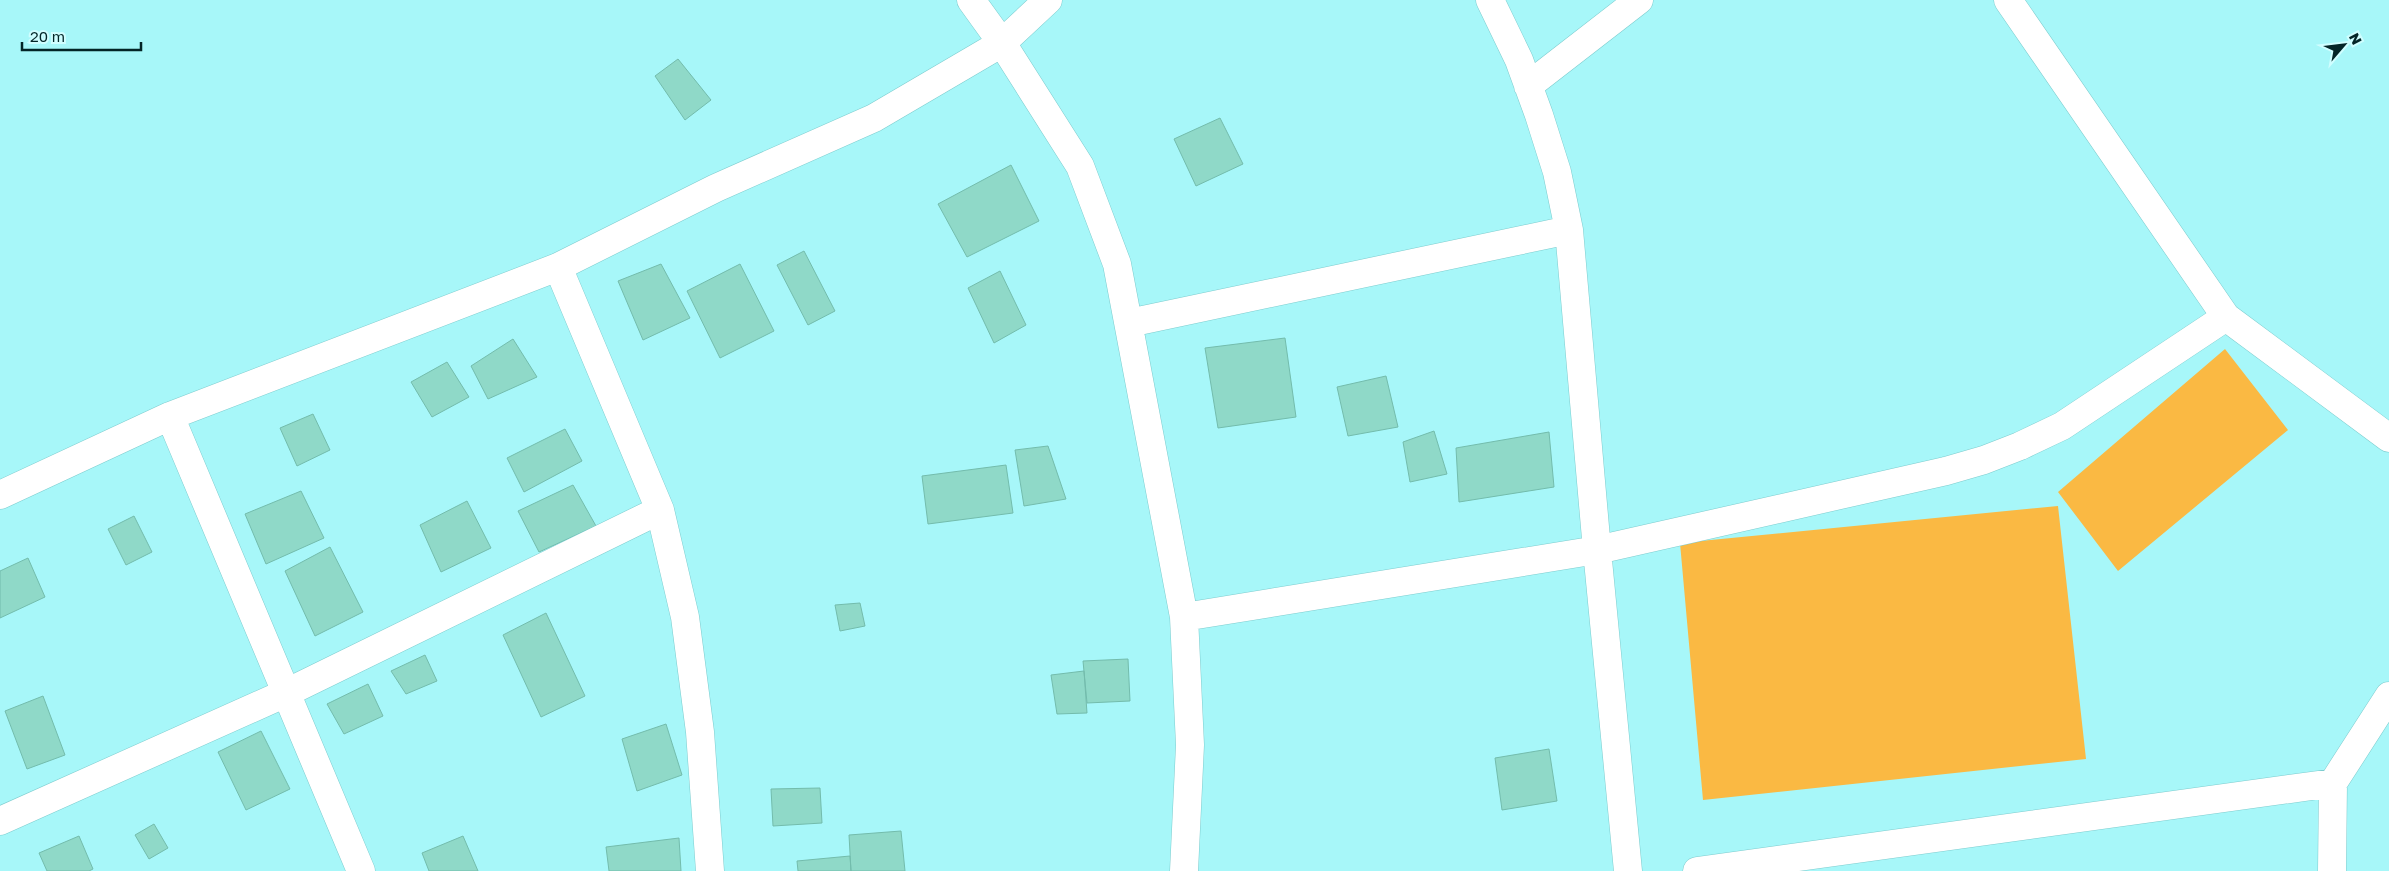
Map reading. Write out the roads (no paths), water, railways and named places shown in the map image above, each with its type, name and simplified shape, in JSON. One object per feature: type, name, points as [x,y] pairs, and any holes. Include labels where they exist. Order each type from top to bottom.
[{"type":"street","points":[[971,0],[1002,43],[1080,166],[1118,264],[1184,617],[1190,745],[1184,871]]},
{"type":"street","points":[[0,495],[170,416],[558,266],[716,188],[874,118],[1002,43],[1048,0]]},
{"type":"street","points":[[1490,0],[1528,86],[1556,172],[1569,230],[1628,871]]},
{"type":"street","points":[[1528,86],[1640,0]]},
{"type":"street","points":[[2008,0],[2226,317],[2389,438]]},
{"type":"street","points":[[1128,323],[1569,230]]},
{"type":"street","points":[[558,266],[660,510],[685,617],[700,732],[710,871]]},
{"type":"street","points":[[1184,617],[1597,550],[1946,471],[1984,460],[2062,426],[2226,317]]},
{"type":"street","points":[[170,416],[361,871]]},
{"type":"street","points":[[0,821],[286,693],[660,510]]},
{"type":"street","points":[[2332,871],[2333,783],[2389,696]]},
{"type":"street","points":[[1697,871],[2333,783]]}]
